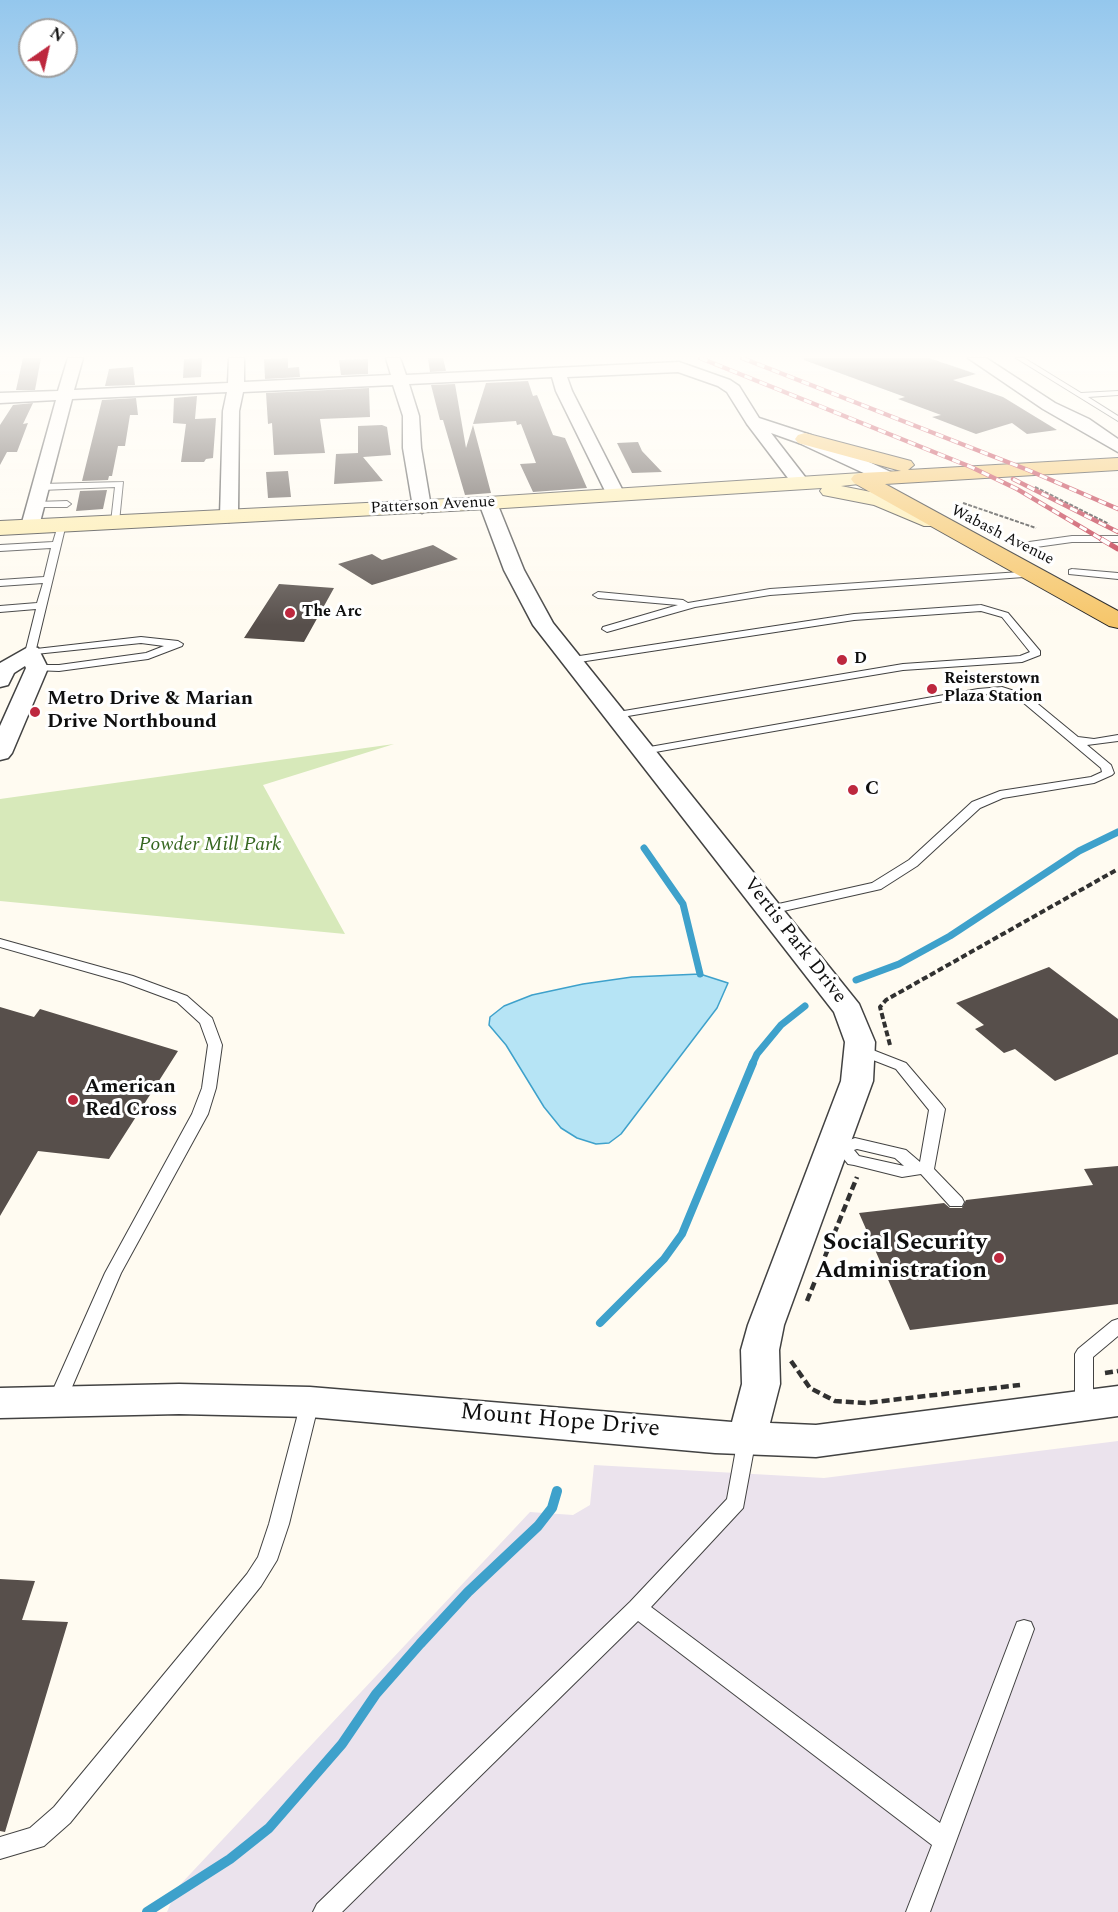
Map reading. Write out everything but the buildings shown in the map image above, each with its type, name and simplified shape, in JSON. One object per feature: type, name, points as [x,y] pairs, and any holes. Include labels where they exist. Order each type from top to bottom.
[{"type":"main road","points":[[835,447],[896,464],[1021,477]]},
{"type":"main road","name":"Patterson Avenue","points":[[0,528],[423,507],[800,482],[889,478],[1021,477],[1112,465]]},
{"type":"main road","points":[[985,536],[961,505],[953,485],[965,478],[1021,477]]},
{"type":"main road","name":"Wabash Avenue","points":[[889,478],[985,536],[1035,574],[1118,621]]},
{"type":"main road","name":"Wabash Avenue","points":[[861,479],[985,536],[1022,546],[1118,597]]},
{"type":"main road","points":[[729,486],[807,488],[879,499],[985,536]]},
{"type":"street","points":[[30,526],[52,447]]},
{"type":"street","points":[[229,516],[230,447]]},
{"type":"street","points":[[412,447],[423,507]]},
{"type":"street","points":[[592,447],[616,495]]},
{"type":"street","points":[[773,447],[800,482]]},
{"type":"street","name":"Wabash Avenue","points":[[797,447],[861,479]]},
{"type":"street","name":"Wabash Avenue","points":[[823,447],[889,478]]},
{"type":"street","points":[[1105,447],[1112,465]]},
{"type":"street","name":"Vertis Park Drive","points":[[488,503],[514,570],[533,608],[848,1010],[860,1042],[857,1081],[839,1148],[766,1325],[760,1350],[762,1384],[747,1438]]},
{"type":"street","points":[[1,668],[34,661]]},
{"type":"street","points":[[0,753],[34,661]]},
{"type":"street","name":"Mount Hope Drive","points":[[0,1403],[190,1399],[310,1402],[747,1438],[816,1441],[1101,1403]]},
{"type":"lane","points":[[41,487],[120,484],[115,522]]},
{"type":"lane","points":[[36,505],[62,524]]},
{"type":"lane","points":[[0,548],[62,524]]},
{"type":"lane","points":[[34,661],[42,606],[62,524]]},
{"type":"lane","points":[[1022,546],[1072,539],[1118,539]]},
{"type":"lane","points":[[1072,572],[1118,576]]},
{"type":"lane","points":[[607,629],[694,604],[794,590],[1035,574]]},
{"type":"lane","points":[[0,583],[48,580]]},
{"type":"lane","points":[[598,595],[694,604]]},
{"type":"lane","points":[[0,609],[42,606]]},
{"type":"lane","points":[[573,660],[854,617],[981,608],[1005,615],[1036,653],[1022,659],[903,667],[615,715]]},
{"type":"lane","points":[[141,640],[178,644],[148,656],[59,668],[34,661],[141,640]]},
{"type":"lane","points":[[644,751],[991,690],[1023,697],[1107,766],[1108,773],[1104,777],[986,800],[958,819],[913,863],[876,886],[770,910]]},
{"type":"lane","points":[[1074,740],[1094,742],[1118,738]]},
{"type":"lane","points":[[0,943],[128,980],[182,999],[207,1021],[215,1045],[209,1088],[200,1114],[113,1273],[57,1401]]},
{"type":"lane","points":[[860,1050],[901,1066],[937,1109],[922,1169]]},
{"type":"lane","points":[[839,1148],[854,1160],[902,1172],[922,1169]]},
{"type":"lane","points":[[922,1169],[956,1202]]},
{"type":"lane","points":[[1101,1403],[1084,1353],[1118,1326]]},
{"type":"lane","points":[[0,1848],[36,1838],[62,1815],[254,1580],[267,1560],[279,1524],[310,1402]]},
{"type":"lane","points":[[325,1912],[637,1608],[736,1502],[747,1438]]},
{"type":"lane","points":[[637,1608],[945,1841]]},
{"type":"lane","points":[[918,1912],[1024,1629]]},
{"type":"path","points":[[1021,477],[1118,530]]},
{"type":"path","points":[[961,505],[1037,528]]},
{"type":"shaded area","points":[[1118,1441],[1118,1912],[167,1912],[177,1888],[530,1512],[573,1515],[590,1505],[594,1465],[824,1478]]},
{"type":"green space","name":"Powder Mill Park","points":[[394,744],[263,785],[345,934],[0,901],[0,799]]},
{"type":"water","points":[[700,974],[728,983],[717,1008],[621,1134],[609,1143],[596,1144],[577,1138],[561,1128],[544,1107],[506,1045],[489,1025],[490,1017],[504,1006],[532,995],[632,977]]},
{"type":"waterway","points":[[856,980],[899,964],[950,936],[1079,851],[1118,832]]},
{"type":"waterway","points":[[644,848],[683,904],[700,974]]},
{"type":"waterway","points":[[752,1065],[757,1054],[781,1025],[805,1006]]},
{"type":"waterway","points":[[600,1323],[664,1259],[682,1234],[753,1063]]},
{"type":"waterway","points":[[147,1912],[230,1859],[269,1828],[342,1744],[376,1694],[420,1644],[468,1592],[538,1526],[552,1508],[557,1491]]},
{"type":"railway","points":[[922,447],[1017,489],[1103,540]]},
{"type":"railway","points":[[970,447],[1118,509]]},
{"type":"railway","points":[[1013,479],[1118,532]]},
{"type":"railway","points":[[1101,539],[1118,549]]},
{"type":"place","name":"The Arc","points":[[290,613]]},
{"type":"place","name":"D","points":[[842,660]]},
{"type":"place","name":"Reisterstown Plaza Station","points":[[932,689]]},
{"type":"place","name":"Metro Drive & Marian Drive Northbound","points":[[35,712]]},
{"type":"place","name":"C","points":[[853,790]]},
{"type":"place","name":"American Red Cross","points":[[73,1100]]},
{"type":"place","name":"Social Security Administration","points":[[999,1258]]}]
